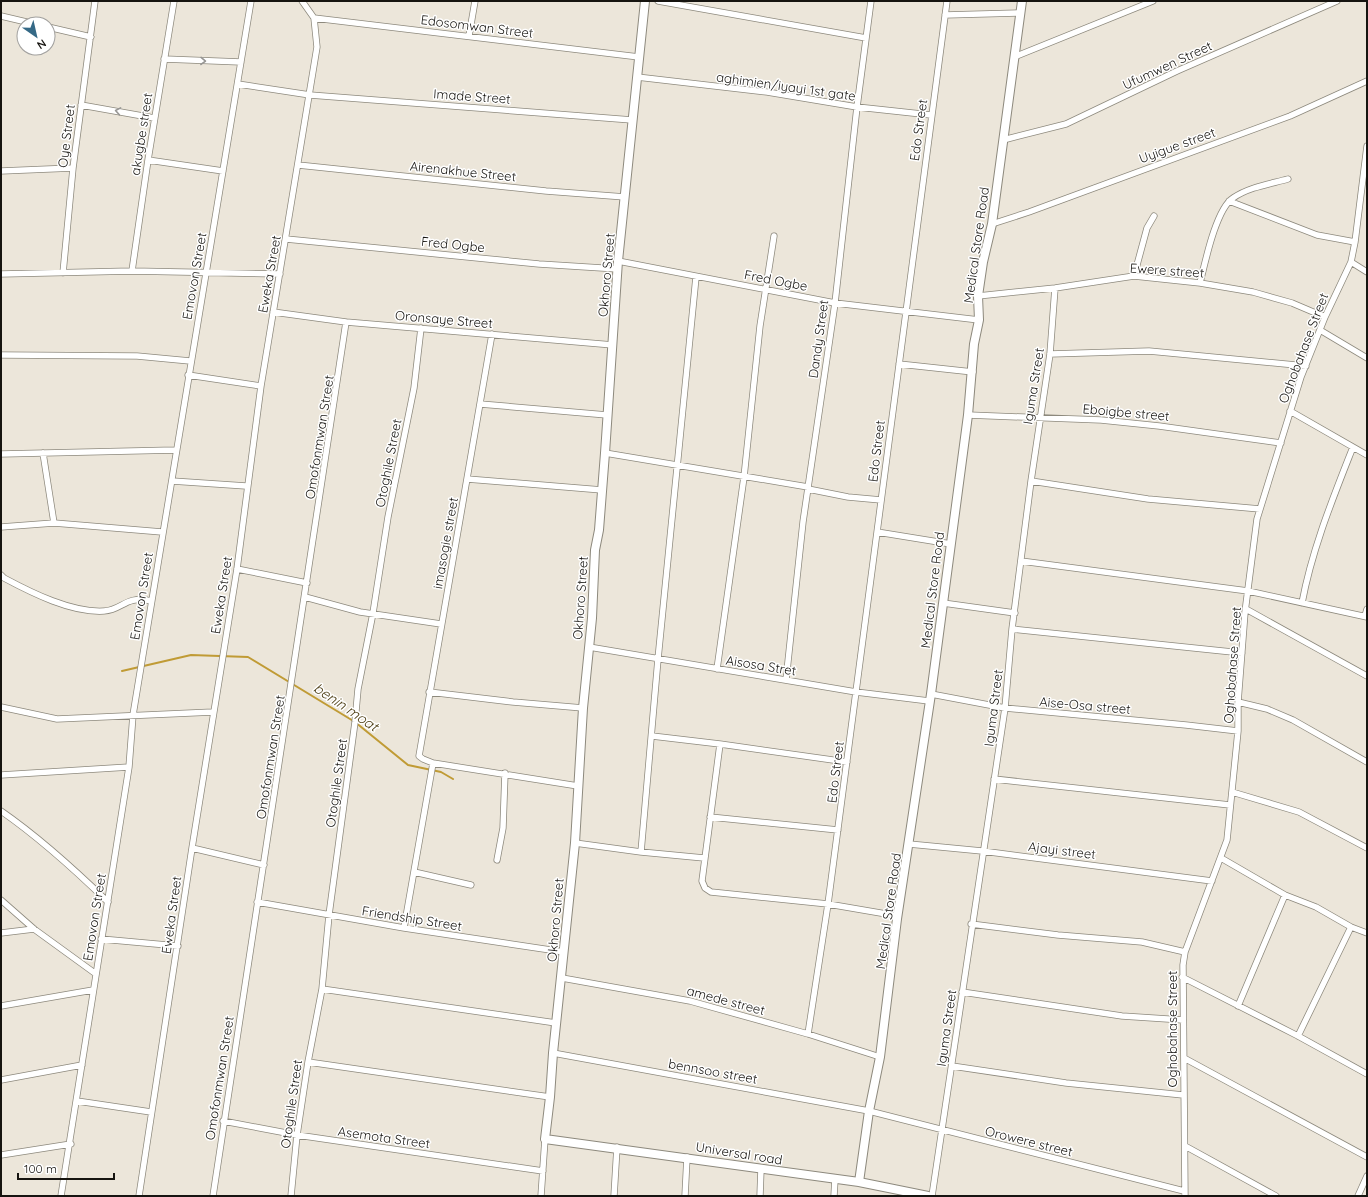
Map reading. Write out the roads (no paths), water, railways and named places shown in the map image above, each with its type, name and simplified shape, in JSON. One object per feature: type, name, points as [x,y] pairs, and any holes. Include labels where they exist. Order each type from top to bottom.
[{"type":"street","name":"Oye Street","points":[[63,273],[73,168],[95,1]]},
{"type":"street","name":"akugbe street","points":[[132,271],[154,118],[174,1]]},
{"type":"street","name":"Emovon Street","points":[[61,1196],[71,1144],[93,990],[129,767],[133,715],[162,532],[172,481],[175,450],[251,1]]},
{"type":"street","name":"Eweka Street","points":[[139,1196],[213,712],[237,569],[246,486],[261,386],[317,47],[314,18],[302,1]]},
{"type":"street","points":[[469,36],[475,1]]},
{"type":"street","name":"Okhoro Street","points":[[541,1196],[553,1053],[575,843],[583,708],[589,647],[595,550],[605,453],[618,265],[638,57],[645,1]]},
{"type":"street","points":[[658,1],[866,38]]},
{"type":"street","name":"Dandy Street","points":[[786,680],[808,488],[835,304],[857,107],[871,1]]},
{"type":"street","name":"Edo Street","points":[[808,1034],[838,830],[947,1]]},
{"type":"street","name":"Medical Store Road","points":[[859,1182],[869,1111],[880,1057],[898,916],[910,844],[968,415],[973,372],[974,344],[979,320],[978,296],[983,262],[992,224],[1022,1]]},
{"type":"street","points":[[1014,57],[1153,1]]},
{"type":"street","name":"Ufumwen Street","points":[[1003,140],[1066,124],[1177,71],[1337,1]]},
{"type":"street","points":[[945,15],[1021,13]]},
{"type":"street","points":[[1,16],[16,20]]},
{"type":"street","name":"Edosomwan Street","points":[[314,18],[638,57]]},
{"type":"street","points":[[56,29],[91,37]]},
{"type":"street","points":[[164,59],[241,62]]},
{"type":"street","name":"aghimien/iyayi 1st gate","points":[[637,77],[767,92],[857,107],[931,115]]},
{"type":"street","name":"Uyigue street","points":[[992,224],[1029,212],[1290,116],[1367,81]]},
{"type":"street","name":"Imade Street","points":[[238,84],[310,95],[632,120]]},
{"type":"street","points":[[81,105],[154,118]]},
{"type":"street","name":"Oghobahase Street","points":[[1184,1193],[1185,1146],[1182,977],[1185,952],[1227,840],[1238,731],[1238,702],[1246,609],[1257,519],[1290,411],[1306,366],[1325,317],[1351,262],[1355,242],[1367,146]]},
{"type":"street","points":[[148,160],[223,171]]},
{"type":"street","name":"Airenakhue Street","points":[[298,165],[546,191],[625,197]]},
{"type":"street","points":[[1,171],[73,168]]},
{"type":"street","points":[[1200,283],[1216,225],[1229,201],[1232,198],[1256,187],[1288,179]]},
{"type":"street","points":[[1229,201],[1317,235],[1355,242]]},
{"type":"street","points":[[1134,276],[1147,228],[1154,216]]},
{"type":"street","points":[[717,669],[744,477],[760,326],[767,289],[774,236]]},
{"type":"street","name":"Fred Ogbe","points":[[286,239],[540,264],[618,265],[767,289],[835,304],[979,320]]},
{"type":"street","points":[[1351,262],[1367,272]]},
{"type":"street","points":[[1,274],[132,271],[205,274],[280,274]]},
{"type":"street","name":"Ewere street","points":[[978,296],[1055,288],[1134,276],[1200,283],[1253,292],[1292,303],[1325,317]]},
{"type":"street","points":[[641,852],[658,659],[696,277]]},
{"type":"street","name":"Iguma Street","points":[[932,1196],[982,851],[1005,708],[1014,613],[1039,417],[1050,354],[1055,288]]},
{"type":"street","name":"Oronsaye Street","points":[[273,312],[346,322],[613,345]]},
{"type":"street","name":"Omofonmwan Street","points":[[213,1196],[223,1121],[264,865],[346,322]]},
{"type":"street","name":"Otoghile Street","points":[[291,1196],[297,1135],[308,1062],[322,989],[329,915],[356,722],[358,689],[373,613],[388,518],[414,388],[421,328]]},
{"type":"street","points":[[1320,330],[1367,358]]},
{"type":"street","name":"imasogie street","points":[[433,763],[419,756],[492,334]]},
{"type":"street","points":[[1050,354],[1150,351],[1306,366]]},
{"type":"street","points":[[1,355],[137,356],[190,361]]},
{"type":"street","points":[[899,364],[973,372]]},
{"type":"street","points":[[188,375],[261,386]]},
{"type":"street","points":[[480,404],[607,415]]},
{"type":"street","points":[[1290,411],[1367,455]]},
{"type":"street","name":"Eboigbe street","points":[[968,415],[1039,417],[1160,426],[1280,443]]},
{"type":"street","points":[[1302,602],[1306,581],[1330,507],[1353,447]]},
{"type":"street","points":[[1,454],[175,450]]},
{"type":"street","points":[[43,453],[54,523]]},
{"type":"street","points":[[605,453],[808,488],[848,497],[881,500]]},
{"type":"street","points":[[467,479],[602,490]]},
{"type":"street","points":[[172,481],[246,486]]},
{"type":"street","points":[[1031,481],[1148,499],[1260,509]]},
{"type":"street","points":[[1,527],[54,523],[162,532]]},
{"type":"street","points":[[877,532],[951,544]]},
{"type":"street","points":[[1021,561],[1248,591],[1366,616],[1367,609]]},
{"type":"street","points":[[237,569],[307,584]]},
{"type":"street","points":[[1,575],[35,595],[88,610],[105,611],[136,599],[151,601]]},
{"type":"street","points":[[305,597],[360,612],[441,624]]},
{"type":"street","points":[[943,603],[1014,613]]},
{"type":"street","points":[[1246,609],[1367,676]]},
{"type":"street","points":[[1012,629],[1242,653]]},
{"type":"street","name":"Aisosa Stret","points":[[589,647],[856,692],[930,697]]},
{"type":"street","points":[[429,692],[513,702],[583,708]]},
{"type":"street","name":"Aise-Osa street","points":[[930,697],[1005,708],[1238,731]]},
{"type":"street","points":[[1238,702],[1267,709],[1293,720],[1367,762]]},
{"type":"street","points":[[1,707],[57,720],[213,712]]},
{"type":"street","points":[[652,736],[847,762]]},
{"type":"street","points":[[720,744],[704,858],[702,881],[705,888],[711,892],[828,904],[898,916]]},
{"type":"street","points":[[404,928],[433,763],[505,773],[578,786]]},
{"type":"street","points":[[1,775],[129,767]]},
{"type":"street","points":[[497,860],[503,828],[505,773]]},
{"type":"street","points":[[994,779],[1230,805]]},
{"type":"street","points":[[1232,792],[1299,812],[1367,848]]},
{"type":"street","points":[[1,811],[33,834],[75,870],[108,902]]},
{"type":"street","points":[[710,817],[838,830]]},
{"type":"street","points":[[575,843],[641,852],[704,858]]},
{"type":"street","name":"Ajayi street","points":[[910,844],[982,851],[1212,881]]},
{"type":"street","points":[[192,848],[264,865]]},
{"type":"street","points":[[1221,858],[1285,895],[1316,907],[1367,933]]},
{"type":"street","points":[[414,872],[471,885]]},
{"type":"street","points":[[1238,1006],[1285,895]]},
{"type":"street","points":[[1,900],[34,929],[96,974]]},
{"type":"street","name":"Friendship Street","points":[[257,902],[404,928],[564,952]]},
{"type":"street","points":[[972,924],[1058,935],[1142,942],[1185,952]]},
{"type":"street","points":[[1298,1036],[1351,926]]},
{"type":"street","points":[[1,933],[34,929]]},
{"type":"street","points":[[101,939],[178,946]]},
{"type":"street","points":[[1182,977],[1298,1036],[1367,1074]]},
{"type":"street","name":"amede street","points":[[562,978],[690,1001],[808,1034],[880,1057]]},
{"type":"street","points":[[322,989],[556,1023]]},
{"type":"street","points":[[1,1006],[93,990]]},
{"type":"street","points":[[962,992],[1122,1016],[1183,1020]]},
{"type":"street","name":"bennsoo street","points":[[553,1053],[869,1111]]},
{"type":"street","points":[[1184,1058],[1367,1157]]},
{"type":"street","points":[[308,1062],[550,1097]]},
{"type":"street","points":[[1,1080],[82,1065]]},
{"type":"street","points":[[952,1066],[1066,1083],[1183,1095]]},
{"type":"street","points":[[77,1102],[151,1112]]},
{"type":"street","name":"Orowere street","points":[[869,1111],[1184,1193]]},
{"type":"street","name":"Asemota Street","points":[[223,1121],[297,1135],[543,1171]]},
{"type":"street","name":"Universal road","points":[[545,1139],[687,1157],[761,1169],[859,1182],[906,1194],[928,1196]]},
{"type":"street","points":[[1,1155],[71,1144]]},
{"type":"street","points":[[1185,1146],[1276,1196]]},
{"type":"street","points":[[614,1196],[617,1148]]},
{"type":"street","points":[[685,1196],[687,1157]]},
{"type":"street","points":[[760,1196],[761,1169]]},
{"type":"street","points":[[1358,1196],[1367,1176]]},
{"type":"street","points":[[834,1196],[835,1179]]},
{"type":"waterway","name":"benin moat","points":[[122,671],[191,655],[248,657],[355,722],[408,765],[441,772],[453,779]]}]
